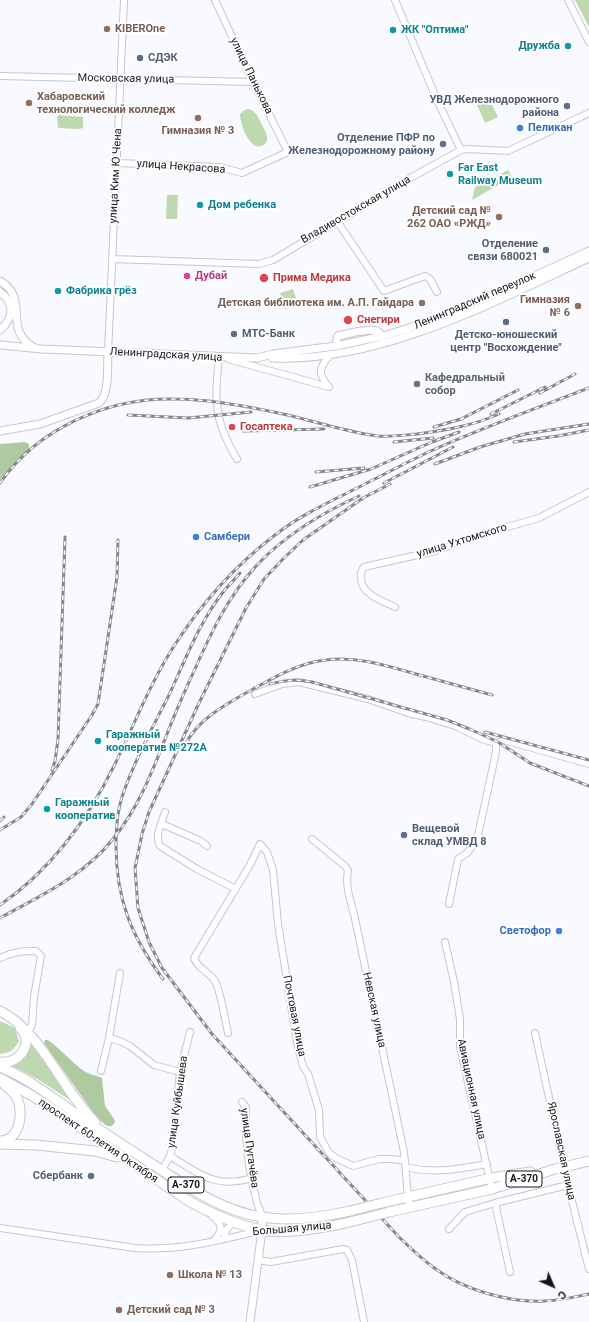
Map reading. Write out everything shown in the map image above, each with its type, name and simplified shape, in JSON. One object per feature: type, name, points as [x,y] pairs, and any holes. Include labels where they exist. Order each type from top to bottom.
[{"type":"highway","points":[[0,1011],[18,1022],[28,1031],[85,1112],[115,1141]]},
{"type":"highway","points":[[0,1016],[16,1025],[22,1031],[25,1036],[26,1044],[24,1050],[16,1059],[9,1062],[0,1062]]},
{"type":"highway","name":"проспект 60-летия Октября","points":[[0,1067],[34,1085],[115,1141],[212,1200],[231,1209],[262,1217]]},
{"type":"highway","points":[[0,1079],[16,1096],[20,1110],[18,1126],[15,1133],[5,1141],[0,1141]]},
{"type":"highway","name":"проспект 60-летия Октября","points":[[0,1079],[29,1094],[129,1162],[206,1211],[262,1230]]},
{"type":"highway","points":[[0,1144],[36,1145],[95,1151],[129,1162]]},
{"type":"highway","name":"Большая улица","points":[[262,1230],[287,1231],[336,1225],[492,1189],[560,1168],[589,1161]]},
{"type":"highway","name":"Большая улица","points":[[262,1217],[308,1218],[334,1214],[491,1178],[560,1168]]},
{"type":"main road","name":"Ленинградский переулок","points":[[260,358],[273,354],[336,346],[384,336],[444,316],[589,251]]},
{"type":"main road","name":"Ленинградский переулок","points":[[221,357],[299,359],[330,355],[387,343],[441,325],[589,258]]},
{"type":"main road","points":[[0,281],[9,288],[14,295],[13,316],[0,330]]},
{"type":"main road","points":[[0,292],[8,299],[21,337],[31,346],[39,349]]},
{"type":"main road","name":"Ленинградская улица","points":[[0,345],[39,349],[221,357]]},
{"type":"main road","points":[[0,431],[40,424],[99,403],[106,393],[108,352]]},
{"type":"main road","points":[[250,1322],[262,1230],[262,1217]]},
{"type":"street","name":"улица Ким Ю Чена","points":[[108,352],[124,0]]},
{"type":"street","name":"улица Панькова","points":[[215,0],[253,82],[288,152]]},
{"type":"street","points":[[396,0],[437,100],[461,150]]},
{"type":"street","points":[[568,0],[589,42]]},
{"type":"street","name":"Московская улица","points":[[0,76],[253,82]]},
{"type":"street","name":"Владивостокская улица","points":[[113,259],[259,264],[273,260],[337,221],[461,150],[508,151],[589,113]]},
{"type":"street","name":"улица Некрасова","points":[[117,163],[220,167],[242,173],[288,152]]},
{"type":"street","points":[[337,221],[384,291],[425,276],[430,279],[437,292]]},
{"type":"street","name":"Ленинградская улица","points":[[221,357],[329,387],[322,379],[321,370],[322,365],[330,355]]},
{"type":"street","points":[[221,357],[216,403],[218,415],[228,444],[237,459]]},
{"type":"street","points":[[260,358],[261,363],[275,372]]},
{"type":"street","name":"улица Ухтомского","points":[[395,607],[374,597],[365,590],[360,574],[364,567],[435,551],[479,535],[539,518],[589,492]]},
{"type":"street","points":[[255,694],[282,684],[299,682],[368,699],[408,713],[454,726],[482,739],[496,743],[504,740],[589,764]]},
{"type":"street","points":[[448,904],[458,859],[467,853],[477,840],[496,752],[496,743]]},
{"type":"street","points":[[165,812],[158,832],[160,846],[197,869],[236,889],[194,958],[196,963],[212,978],[216,985],[228,1033]]},
{"type":"street","points":[[162,824],[201,841],[207,846]]},
{"type":"street","name":"Невская улица","points":[[312,839],[346,866],[348,870],[346,879],[406,1164],[410,1207]]},
{"type":"street","name":"Почтовая улица","points":[[236,889],[250,866],[260,844],[267,852],[273,870],[278,924],[298,1048],[319,1110],[320,1137],[329,1153],[332,1156],[353,1166],[379,1159],[392,1159],[418,1170],[434,1171],[487,1164]]},
{"type":"street","name":"Авиационная улица","points":[[444,942],[454,982],[459,1013],[460,1047],[491,1178],[492,1189]]},
{"type":"street","points":[[0,958],[10,953],[36,952],[40,954],[41,960],[34,997],[32,1025],[28,1031]]},
{"type":"street","points":[[101,1071],[109,1038],[120,973]]},
{"type":"street","name":"улица Куйбышева","points":[[162,1170],[170,1156],[174,1134],[180,1072],[190,1032]]},
{"type":"street","name":"Ярославская улица","points":[[535,1033],[560,1168],[568,1185],[589,1269]]},
{"type":"street","points":[[109,1038],[130,1046],[154,1065],[180,1072]]},
{"type":"street","name":"улица Пугачёва","points":[[242,1102],[246,1107],[245,1129],[252,1178],[262,1217]]},
{"type":"street","points":[[170,1156],[199,1174],[216,1181],[235,1182],[252,1178]]},
{"type":"street","points":[[449,1229],[465,1212],[568,1185]]},
{"type":"street","points":[[495,1203],[510,1272]]},
{"type":"street","points":[[206,1211],[218,1220],[220,1224],[221,1230],[212,1242]]},
{"type":"street","points":[[226,1238],[225,1233],[227,1228],[235,1222]]},
{"type":"street","name":"Большая улица","points":[[0,1228],[136,1248],[174,1248],[212,1242],[262,1230]]},
{"type":"street","points":[[258,1260],[270,1262],[343,1249],[347,1250],[352,1260],[364,1322]]},
{"type":"green space","points":[[575,0],[589,0],[589,27]]},
{"type":"green space","points":[[489,99],[498,117],[485,123],[477,105]]},
{"type":"green space","points":[[246,109],[255,113],[267,135],[266,143],[261,146],[253,144],[243,129],[240,114]]},
{"type":"green space","points":[[59,115],[83,117],[83,128],[58,128],[57,117]]},
{"type":"green space","points":[[508,170],[512,177],[472,200],[475,187]]},
{"type":"green space","points":[[167,195],[178,195],[177,219],[166,219]]},
{"type":"green space","points":[[293,289],[298,304],[285,309],[280,293]]},
{"type":"green space","points":[[25,442],[29,444],[29,449],[15,462],[0,480],[0,444]]},
{"type":"green space","points":[[0,1021],[15,1028],[19,1041],[11,1050],[0,1054]]},
{"type":"green space","points":[[30,1038],[76,1104],[39,1080],[10,1065]]},
{"type":"green space","points":[[45,1040],[48,1040],[84,1071],[102,1078],[105,1106],[115,1122],[112,1126],[107,1126],[97,1118],[44,1043]]},
{"type":"railway","points":[[540,393],[575,374]]},
{"type":"railway","points":[[491,414],[545,387]]},
{"type":"railway","points":[[0,905],[36,876],[52,860],[80,824],[115,764],[151,687],[167,657],[186,628],[208,599],[247,559],[275,535],[308,513],[425,454],[491,426],[589,388]]},
{"type":"railway","points":[[434,427],[461,419],[518,390]]},
{"type":"railway","points":[[0,483],[34,446],[55,432],[77,420],[101,410],[150,400],[188,399],[230,404],[283,414],[354,432],[378,436],[417,434],[449,429],[469,425],[499,414]]},
{"type":"railway","points":[[128,415],[188,418],[251,412]]},
{"type":"railway","points":[[435,464],[480,447],[525,434],[589,424]]},
{"type":"railway","points":[[243,431],[324,429]]},
{"type":"railway","points":[[514,442],[589,430]]},
{"type":"railway","points":[[310,487],[371,469],[432,442],[459,432]]},
{"type":"railway","points":[[394,442],[433,438]]},
{"type":"railway","points":[[384,483],[453,447]]},
{"type":"railway","points":[[316,472],[364,468]]},
{"type":"railway","points":[[390,484],[363,498],[303,540],[264,579],[246,608],[199,703],[149,812],[142,834],[135,868],[138,908],[149,942],[162,968],[212,1034],[398,1236],[422,1258],[448,1277],[461,1284],[488,1294],[517,1300],[531,1301],[550,1301],[589,1294]]},
{"type":"railway","points":[[0,918],[61,884],[89,864],[113,839],[132,812],[146,784],[179,704],[207,643],[221,615],[237,589],[257,565],[292,534],[318,517],[359,496]]},
{"type":"railway","points":[[52,770],[55,761],[58,739],[65,537]]},
{"type":"railway","points":[[0,830],[21,817],[32,804],[98,704],[117,577],[118,540]]},
{"type":"railway","points":[[163,979],[142,948],[134,932],[122,900],[116,845],[119,809],[122,797],[138,757],[201,627],[216,602],[240,573]]},
{"type":"railway","points":[[186,743],[204,720],[229,703],[284,672],[305,664],[326,660],[349,659],[372,662],[492,695]]},
{"type":"railway","points":[[270,684],[291,680],[312,682],[447,720],[498,742],[530,763],[589,786]]},
{"type":"railway","points":[[485,732],[589,760]]},
{"type":"railway","points":[[0,821],[4,817]]},
{"type":"place","name":"KIBEROne","points":[[107,29]]},
{"type":"place","name":"ЖК \"Оптима\"","points":[[393,30]]},
{"type":"place","name":"Дружба","points":[[568,46]]},
{"type":"place","name":"СДЭК","points":[[140,58]]},
{"type":"place","name":"Хабаровский технологический колледж","points":[[29,103]]},
{"type":"place","name":"УВД Железнодорожного района","points":[[567,106]]},
{"type":"place","name":"Гимназия № 3","points":[[198,118]]},
{"type":"place","name":"Пеликан","points":[[520,128]]},
{"type":"place","name":"Отделение ПФР по Железнодорожному району","points":[[443,144]]},
{"type":"place","name":"Far East Railway Museum","points":[[450,174]]},
{"type":"place","name":"Дом ребенка","points":[[200,205]]},
{"type":"place","name":"Детский сад № 262 ОАО «РЖД»","points":[[499,217]]},
{"type":"place","name":"Отделение связи 680021","points":[[546,250]]},
{"type":"place","name":"Дубай","points":[[187,276]]},
{"type":"place","name":"Прима Медика","points":[[264,278]]},
{"type":"place","name":"Фабрика грёз","points":[[58,291]]},
{"type":"place","name":"Детская библиотека им. А.П. Гайдара","points":[[422,303]]},
{"type":"place","name":"Гимназия № 6","points":[[578,306]]},
{"type":"place","name":"Снегири","points":[[348,320]]},
{"type":"place","name":"Детско-юношеский центр \"Восхождение\"","points":[[506,322]]},
{"type":"place","name":"МТС-Банк","points":[[234,334]]},
{"type":"place","name":"Кафедральный собор","points":[[417,384]]},
{"type":"place","name":"Госаптека","points":[[232,427]]},
{"type":"place","name":"Самбери","points":[[196,537]]},
{"type":"place","name":"Гаражный кооператив №272А","points":[[98,741]]},
{"type":"place","name":"Гаражный кооператив","points":[[47,809]]},
{"type":"place","name":"Вещевой склад УМВД 8","points":[[404,835]]},
{"type":"place","name":"Светофор","points":[[559,931]]},
{"type":"place","name":"Сбербанк","points":[[91,1176]]},
{"type":"place","name":"Школа № 13","points":[[170,1275]]},
{"type":"place","name":"Детский сад № 3","points":[[119,1310]]}]
